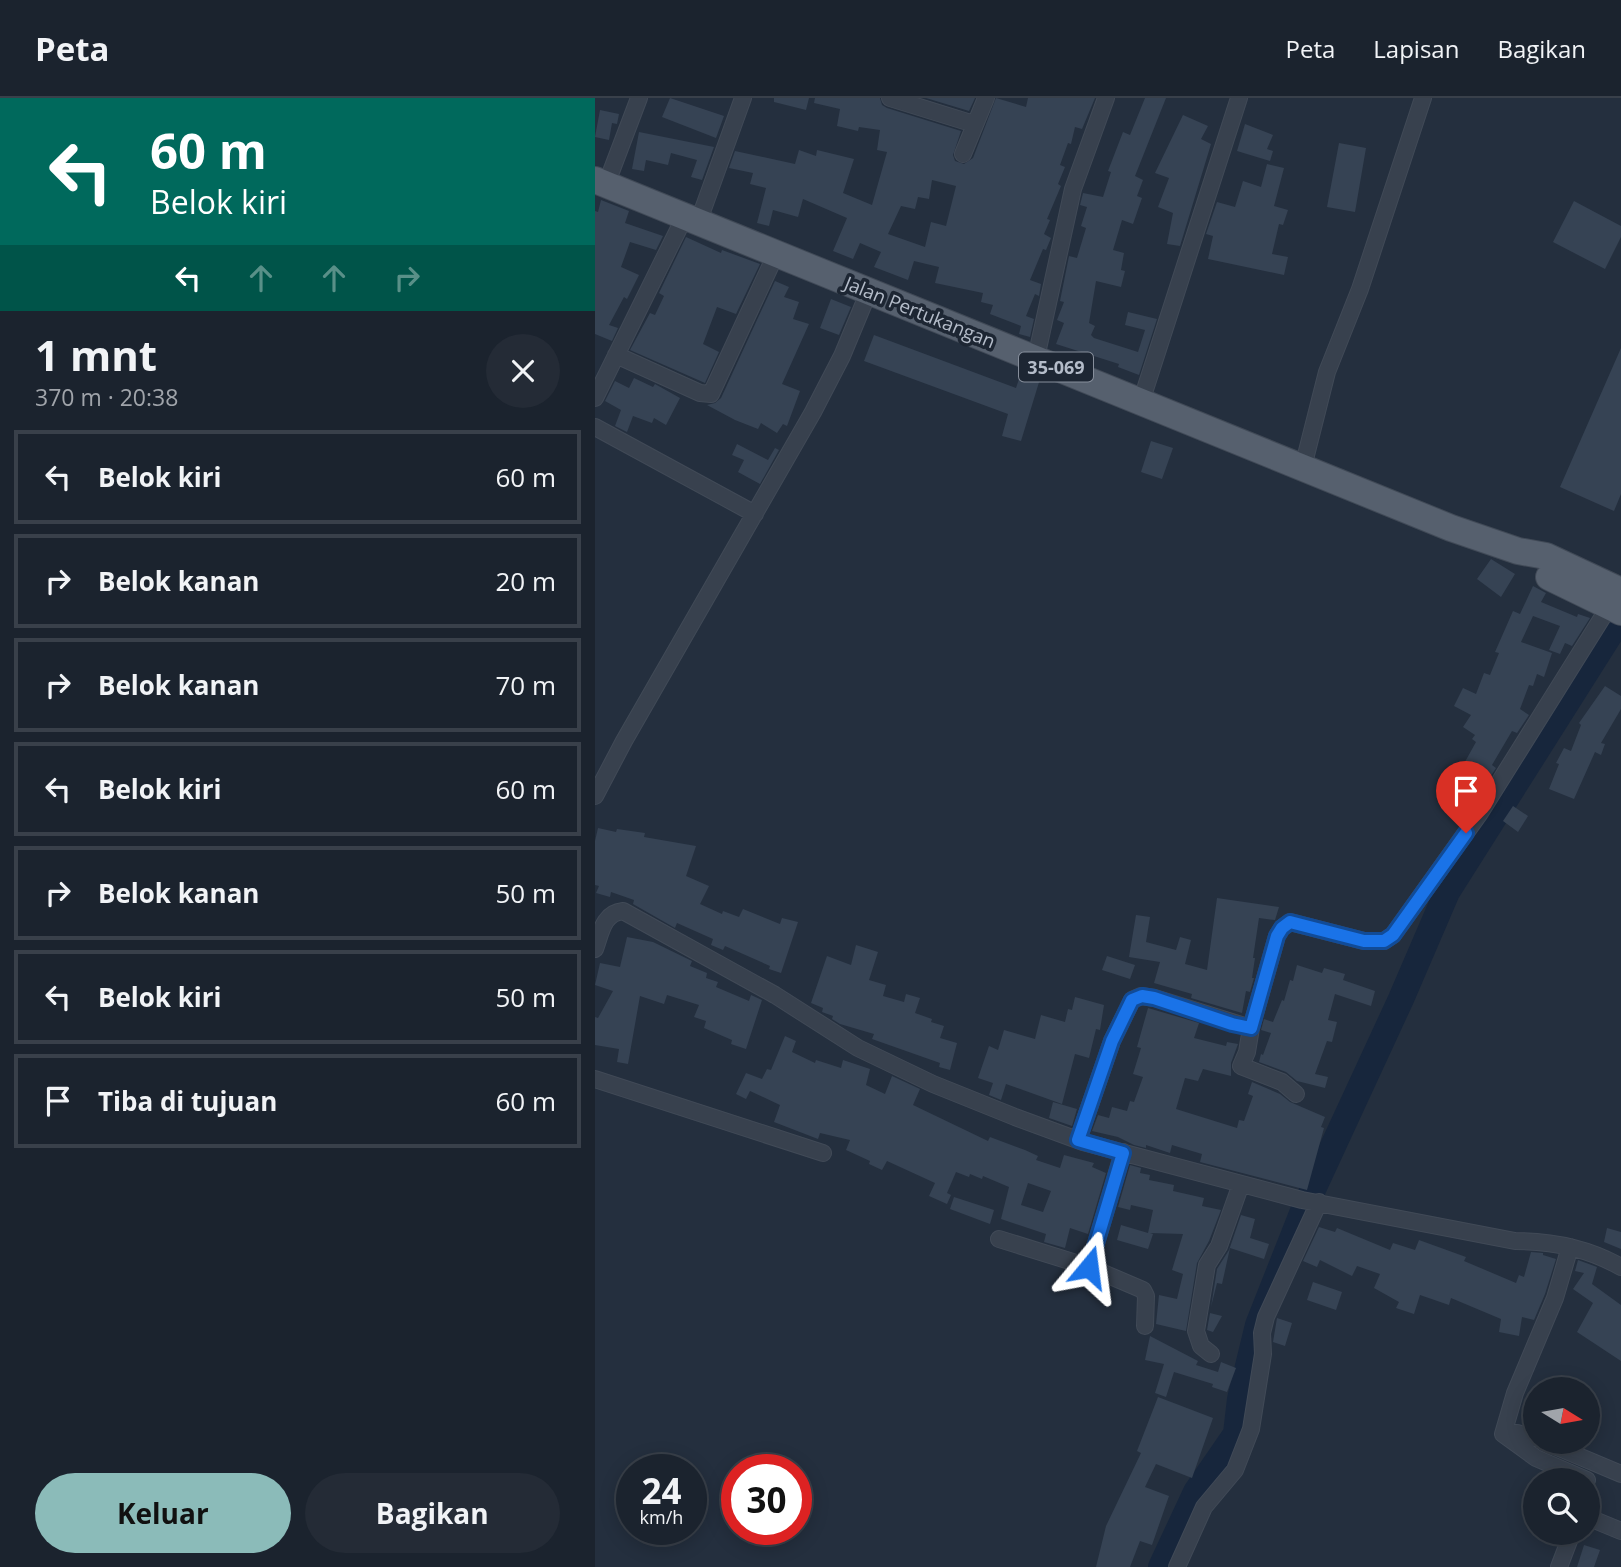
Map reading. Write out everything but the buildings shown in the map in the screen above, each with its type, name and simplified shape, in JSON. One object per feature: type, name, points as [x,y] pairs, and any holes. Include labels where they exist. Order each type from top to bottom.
[{"type":"main road","name":"Jalan Pertukangan","points":[[601,183],[1451,528],[1518,551],[1538,572],[1619,600]]},
{"type":"street","points":[[601,183],[639,98]]},
{"type":"street","points":[[595,398],[691,221],[743,98]]},
{"type":"street","points":[[890,98],[974,124]]},
{"type":"street","points":[[963,154],[986,98]]},
{"type":"street","points":[[1036,358],[1073,189],[1106,98]]},
{"type":"street","points":[[1141,402],[1240,98]]},
{"type":"street","points":[[1303,467],[1327,372],[1360,289],[1423,98]]},
{"type":"street","points":[[616,355],[700,393],[711,394],[776,254]]},
{"type":"street","points":[[595,796],[813,412],[842,356],[869,291]]},
{"type":"street","points":[[595,428],[755,514]]},
{"type":"street","points":[[1296,1094],[1282,1082],[1241,1066],[1277,936],[1282,928],[1290,922],[1364,941],[1384,941],[1393,935],[1480,813],[1619,600]]},
{"type":"street","points":[[595,949],[606,919],[614,912],[623,911],[775,995],[857,1048],[933,1084],[1078,1140],[1310,1201],[1515,1241],[1535,1241],[1570,1247],[1605,1258],[1621,1267]]},
{"type":"street","points":[[1078,1140],[1112,1041],[1132,1000],[1142,996],[1154,998],[1251,1028]]},
{"type":"street","points":[[595,1079],[823,1153]]},
{"type":"street","points":[[1089,1267],[1123,1153]]},
{"type":"street","points":[[1210,1354],[1201,1346],[1196,1331],[1207,1265],[1219,1246],[1241,1184]]},
{"type":"street","points":[[1177,1567],[1205,1507],[1235,1470],[1251,1429],[1266,1317],[1310,1201]]},
{"type":"street","points":[[999,1239],[1089,1267],[1143,1290],[1146,1296],[1145,1326]]},
{"type":"street","points":[[1503,1434],[1515,1392],[1555,1297],[1570,1247]]},
{"type":"street","points":[[1503,1434],[1523,1435]]},
{"type":"street","points":[[1503,1434],[1536,1458],[1556,1468]]},
{"type":"street","points":[[1575,1454],[1621,1474]]},
{"type":"street","points":[[1596,1468],[1598,1463]]},
{"type":"street","points":[[1600,1522],[1621,1531]]},
{"type":"street","points":[[1559,1567],[1567,1545]]},
{"type":"waterway","points":[[1161,1567],[1196,1492],[1236,1434],[1240,1399],[1258,1325],[1303,1211],[1447,892],[1621,617]]},
{"type":"route","points":[[1089,1267],[1123,1153],[1078,1140],[1112,1041],[1132,1000],[1142,996],[1154,998],[1251,1028],[1277,936],[1282,928],[1290,922],[1364,941],[1384,941],[1393,935],[1466,833]]}]
